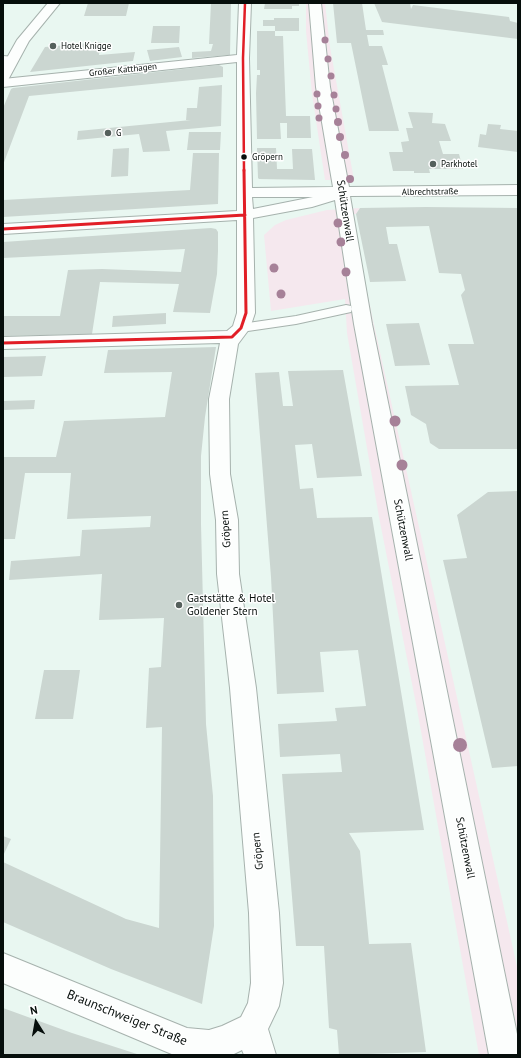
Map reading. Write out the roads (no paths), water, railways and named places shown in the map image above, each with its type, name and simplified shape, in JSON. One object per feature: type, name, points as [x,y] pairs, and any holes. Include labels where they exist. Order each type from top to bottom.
[{"type":"street","points":[[3,77],[7,60],[40,18],[54,3]]},
{"type":"street","name":"Gröpern","points":[[245,3],[243,58],[246,313],[236,332],[219,398],[220,474],[227,520],[228,574],[244,688],[264,913],[267,983],[256,1042]]},
{"type":"street","name":"Schützenwall","points":[[315,3],[323,87],[363,324],[505,1055]]},
{"type":"street","name":"Großer Katthagen","points":[[3,83],[243,58]]},
{"type":"street","name":"Albrechtstraße","points":[[244,193],[518,190]]},
{"type":"street","name":"Albrechtstraße","points":[[245,215],[268,202],[297,193]]},
{"type":"street","name":"Albrechtstraße","points":[[245,215],[312,202],[342,193]]},
{"type":"street","points":[[3,229],[245,215]]},
{"type":"street","points":[[3,343],[236,332]]},
{"type":"street","name":"Braunschweiger Straße","points":[[3,968],[187,1044],[209,1046],[227,1041],[256,1042]]},
{"type":"lane","points":[[236,332],[346,309]]},
{"type":"place","name":"Hotel Knigge","points":[[53,46]]},
{"type":"place","name":"G","points":[[108,133]]},
{"type":"place","name":"Gröpern","points":[[244,157]]},
{"type":"place","name":"Parkhotel","points":[[433,164]]},
{"type":"place","name":"Gaststätte & Hotel Goldener Stern","points":[[179,605]]}]
